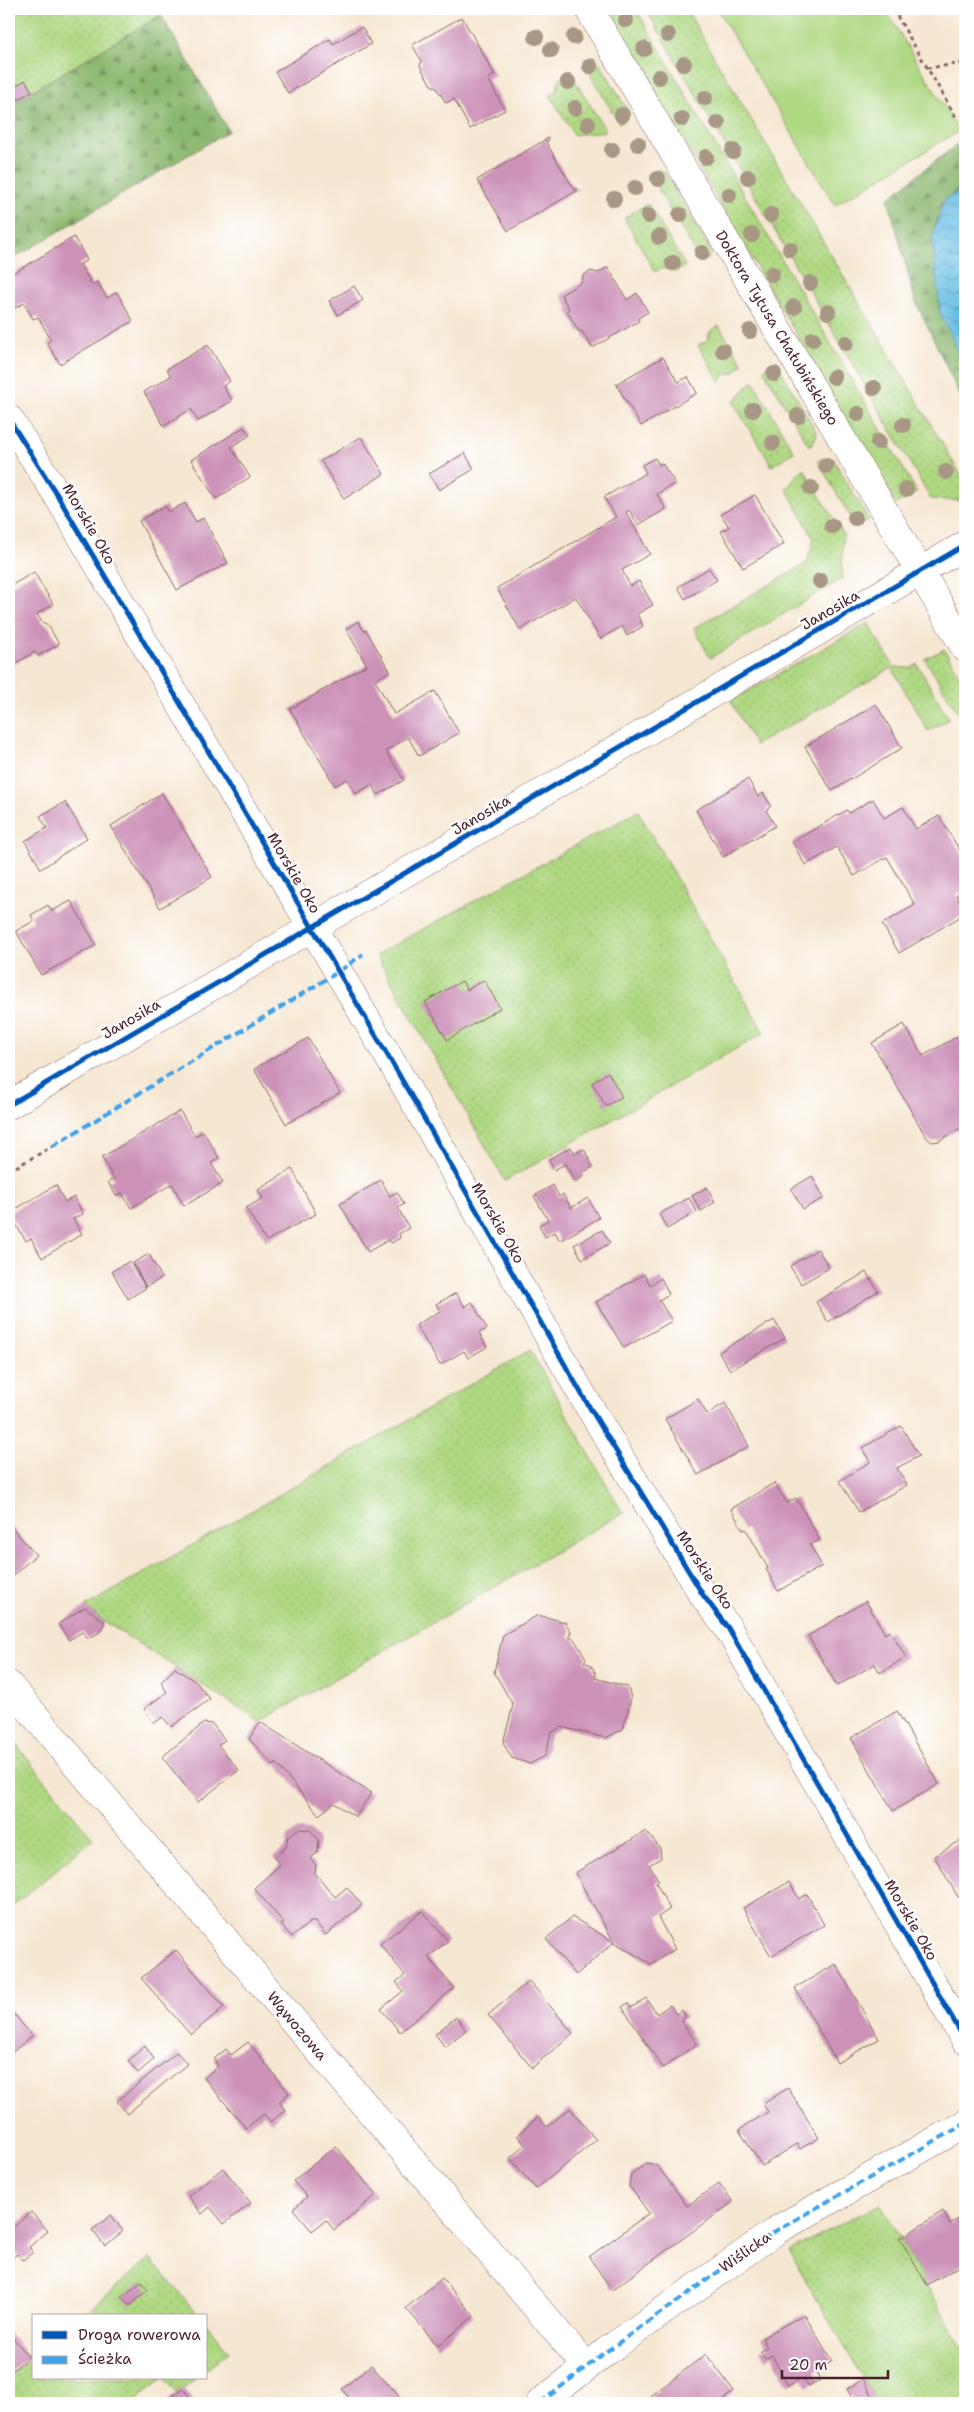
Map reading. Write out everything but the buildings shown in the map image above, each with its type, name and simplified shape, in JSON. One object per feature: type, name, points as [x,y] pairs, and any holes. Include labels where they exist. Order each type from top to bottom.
[{"type":"street","name":"Doktora Tytusa Chałubińskiego","points":[[589,9],[965,648]]},
{"type":"street","name":"Morskie Oko","points":[[9,419],[56,493],[398,1073],[584,1398],[703,1596],[728,1628],[965,2040]]},
{"type":"street","name":"Janosika","points":[[9,1106],[965,545]]},
{"type":"street","name":"Wąwozowa","points":[[9,1685],[586,2366]]},
{"type":"street","name":"Wiślicka","points":[[540,2403],[586,2366],[776,2230],[965,2124]]},
{"type":"path","points":[[892,9],[957,118]]},
{"type":"path","points":[[927,68],[965,63]]},
{"type":"path","points":[[9,1171],[53,1146]]},
{"type":"green space","points":[[9,9],[158,9],[161,15],[32,91],[25,80],[9,90]]},
{"type":"green space","points":[[606,9],[636,9],[917,492],[896,504]]},
{"type":"green space","points":[[646,9],[686,9],[965,482],[965,501],[931,499]]},
{"type":"green space","points":[[717,9],[885,9],[959,131],[835,205]]},
{"type":"green space","points":[[161,15],[229,131],[9,261],[9,105]]},
{"type":"green space","points":[[591,60],[600,63],[628,111],[626,119],[619,123],[584,64]]},
{"type":"green space","points":[[570,72],[606,131],[574,135],[550,95],[557,91],[559,79]]},
{"type":"green space","points":[[965,141],[965,188],[944,200],[940,313],[965,366],[965,406],[915,300],[888,198],[960,142]]},
{"type":"green space","points":[[656,170],[664,172],[711,251],[709,258],[701,262],[649,174]]},
{"type":"green space","points":[[645,205],[649,205],[685,266],[676,272],[663,268],[655,272],[624,218]]},
{"type":"green space","points":[[719,326],[743,364],[734,373],[726,374],[720,382],[698,345],[707,341],[710,331]]},
{"type":"green space","points":[[769,364],[778,365],[817,433],[814,442],[809,446],[764,370]]},
{"type":"green space","points":[[753,381],[794,452],[772,466],[733,402]]},
{"type":"green space","points":[[824,458],[833,459],[869,520],[856,527],[818,461]]},
{"type":"green space","points":[[804,469],[843,534],[842,579],[710,658],[694,628],[807,563],[814,539],[786,488]]},
{"type":"green space","points":[[868,623],[894,667],[909,668],[917,664],[949,719],[928,731],[892,668],[755,745],[731,701]]},
{"type":"green space","points":[[944,649],[965,685],[965,709],[958,713],[925,659]]},
{"type":"green space","points":[[638,811],[764,1033],[505,1181],[376,955]]},
{"type":"green space","points":[[530,1350],[623,1513],[260,1722],[105,1622],[85,1607]]},
{"type":"green space","points":[[9,1736],[93,1839],[9,1909]]},
{"type":"green space","points":[[880,2204],[965,2352],[965,2403],[877,2403],[789,2251]]},
{"type":"green space","points":[[150,2258],[197,2314],[84,2314]]},
{"type":"green space","points":[[208,2326],[229,2352],[208,2368]]},
{"type":"green space","points":[[32,2358],[32,2380],[161,2380],[132,2403],[9,2403],[9,2377]]},
{"type":"green space","points":[[166,2380],[193,2380],[177,2393]]},
{"type":"water","points":[[965,188],[965,366],[940,313],[932,236],[944,200]]},
{"type":"marked path","points":[[53,1146],[338,972],[363,954]]},
{"type":"marked path","points":[[540,2403],[607,2351],[777,2230],[965,2124]]},
{"type":"cycle path","points":[[9,419],[56,493],[398,1073],[584,1398],[703,1595],[728,1628],[965,2040]]},
{"type":"cycle path","points":[[9,1105],[965,545]]}]
